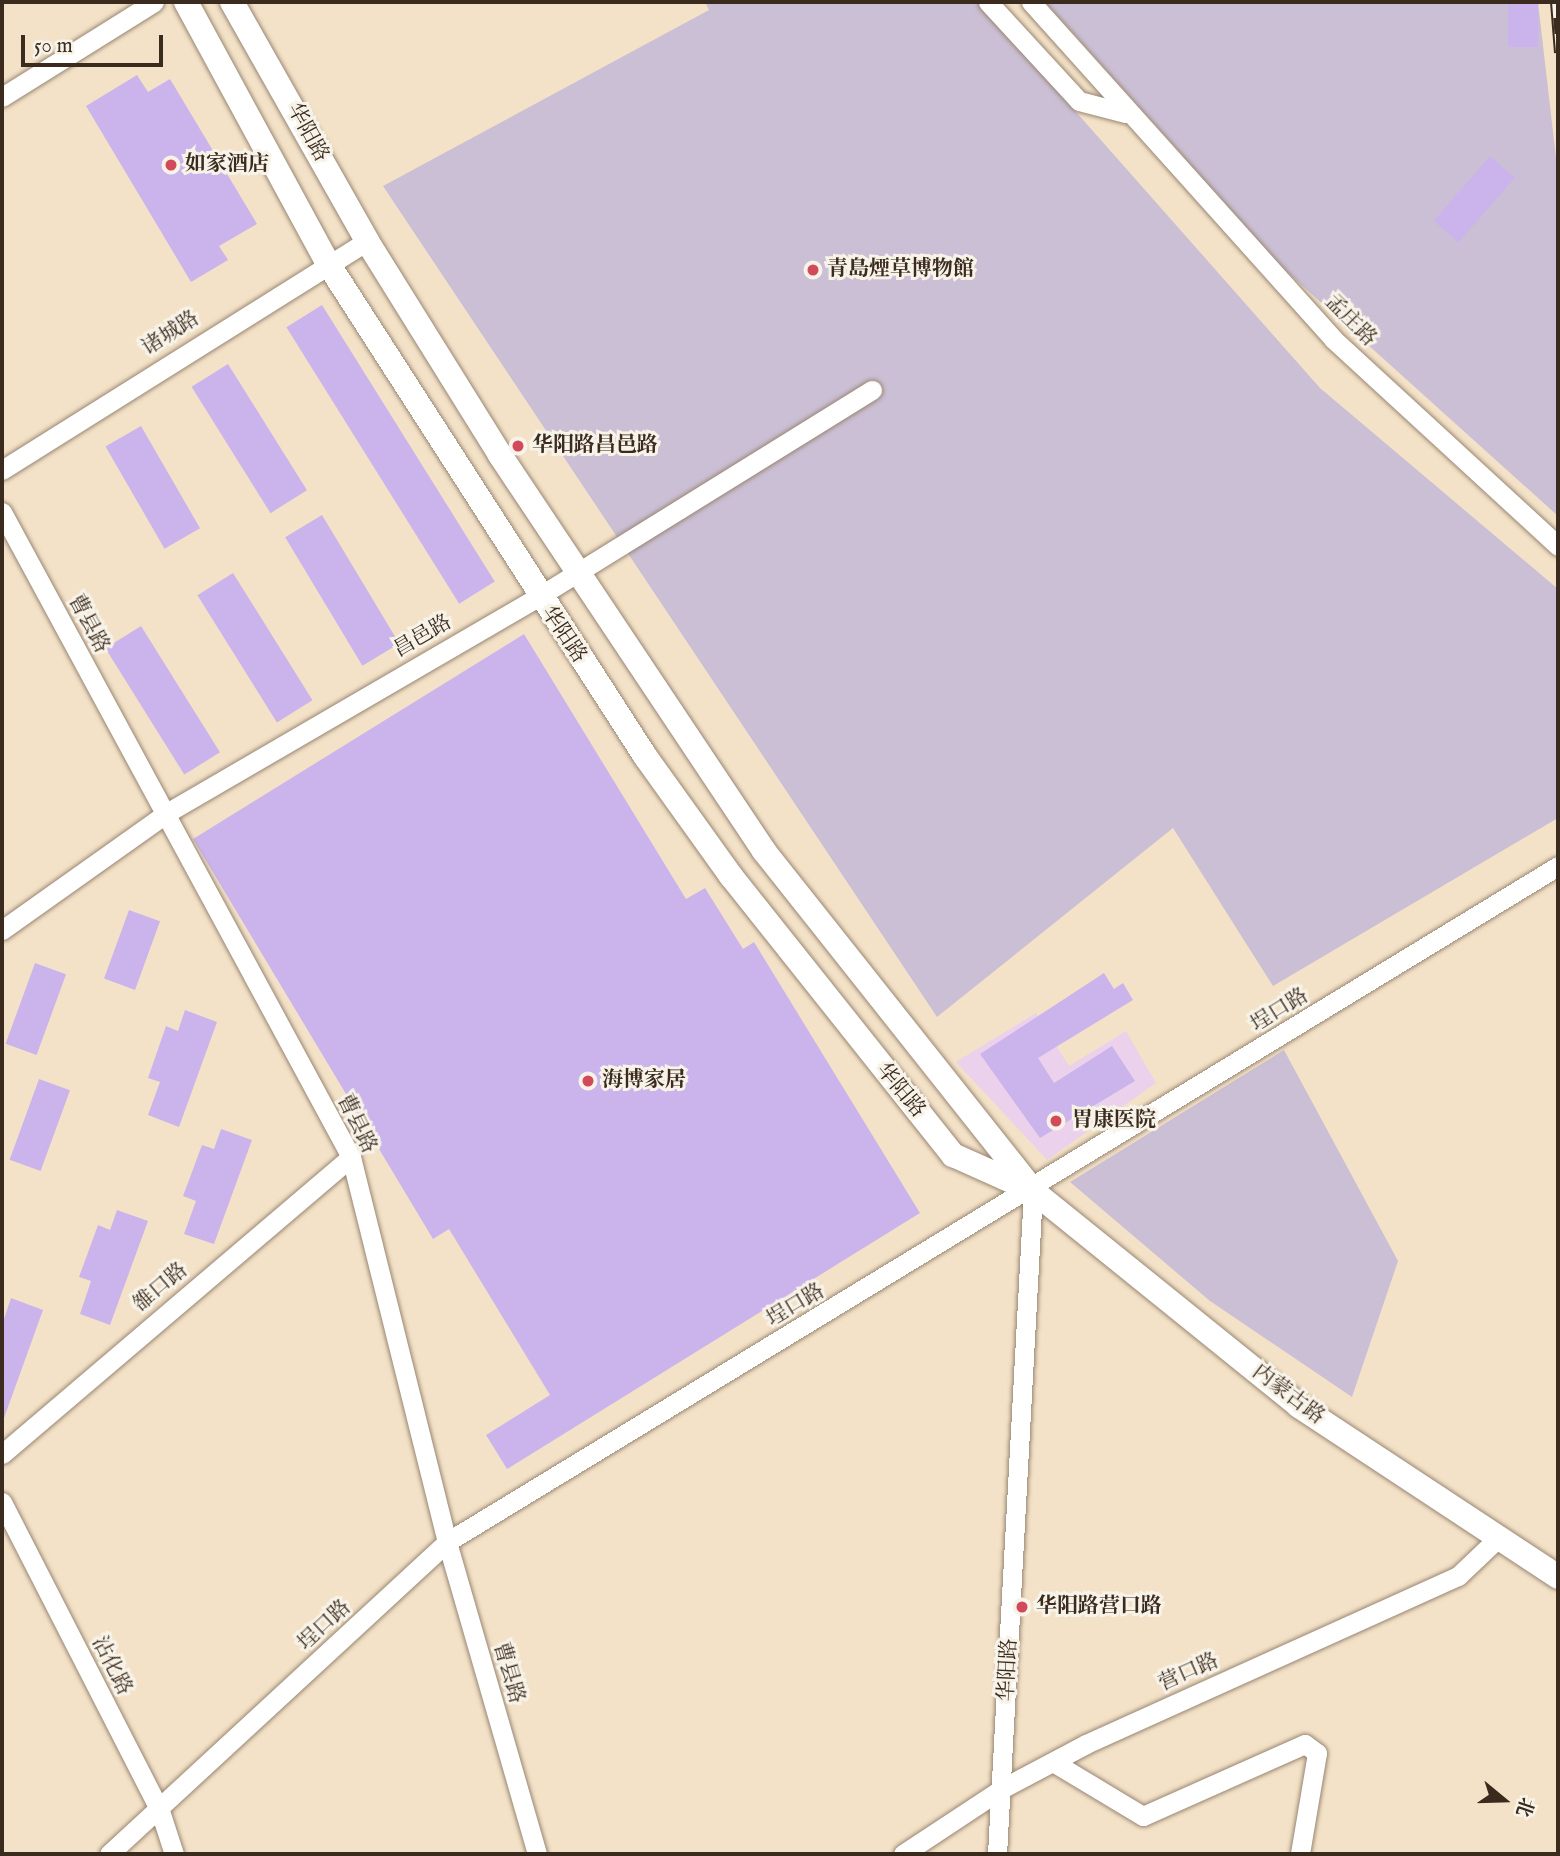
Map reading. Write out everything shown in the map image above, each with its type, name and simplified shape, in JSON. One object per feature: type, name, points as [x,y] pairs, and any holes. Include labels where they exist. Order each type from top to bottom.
[{"type":"main road","name":"华阳路","points":[[186,2],[327,262],[538,597],[731,876],[953,1155],[1033,1191]]},
{"type":"main road","name":"华阳路","points":[[233,2],[367,241],[578,572],[764,851],[1033,1191]]},
{"type":"main road","name":"内蒙古路","points":[[1033,1191],[1300,1406],[1496,1540],[1558,1577]]},
{"type":"street","points":[[2,97],[154,2]]},
{"type":"street","points":[[988,2],[1079,101],[1125,113]]},
{"type":"street","name":"孟庄路","points":[[1031,2],[1102,79],[1125,113],[1333,339],[1558,546]]},
{"type":"street","name":"诸城路","points":[[2,470],[327,262],[367,241]]},
{"type":"street","name":"昌邑路","points":[[2,930],[165,814],[538,597],[872,390]]},
{"type":"street","name":"曹县路","points":[[2,512],[351,1157],[447,1542],[537,1854]]},
{"type":"street","name":"埕口路","points":[[109,1854],[160,1811],[447,1542],[1033,1191],[1558,866]]},
{"type":"street","name":"雒口路","points":[[2,1454],[351,1157]]},
{"type":"street","name":"华阳路","points":[[997,1854],[1003,1788],[1033,1191]]},
{"type":"street","name":"沾化路","points":[[2,1502],[160,1811],[174,1854]]},
{"type":"street","name":"营口路","points":[[903,1854],[1003,1788],[1053,1762],[1458,1576],[1496,1540]]},
{"type":"street","points":[[1053,1762],[1143,1816],[1305,1744],[1317,1753],[1300,1854]]},
{"type":"shaded area","points":[[705,2],[979,2],[1320,388],[1558,589],[1558,818],[1273,986],[1173,828],[937,1017],[383,186],[709,10]]},
{"type":"shaded area","points":[[1045,2],[1538,2],[1558,175],[1558,516],[1285,270]]},
{"type":"shaded area","name":"胃康医院","points":[[1036,1013],[1069,1066],[1126,1031],[1156,1083],[1047,1160],[956,1062]]},
{"type":"shaded area","points":[[1284,1050],[1398,1261],[1352,1397],[1210,1301],[1070,1182]]},
{"type":"building","points":[[1508,2],[1538,2],[1538,47],[1508,47]]},
{"type":"building","name":"如家酒店","points":[[137,75],[148,92],[170,79],[257,224],[219,246],[228,260],[191,282],[86,106]]},
{"type":"building","points":[[1490,156],[1515,178],[1458,243],[1434,221]]},
{"type":"building","points":[[322,305],[495,581],[459,604],[286,327]]},
{"type":"building","points":[[228,364],[307,490],[270,513],[192,387]]},
{"type":"building","points":[[141,426],[200,528],[164,549],[105,446]]},
{"type":"building","points":[[322,515],[399,644],[362,666],[285,537]]},
{"type":"building","points":[[233,573],[312,700],[277,722],[197,595]]},
{"type":"building","points":[[141,626],[220,752],[184,775],[105,648]]},
{"type":"building","name":"海博家居","points":[[524,634],[686,899],[705,888],[743,949],[754,942],[920,1213],[507,1469],[486,1435],[550,1395],[449,1229],[433,1239],[193,839]]},
{"type":"building","points":[[129,910],[160,921],[135,990],[104,979]]},
{"type":"building","points":[[35,963],[66,974],[37,1055],[6,1044]]},
{"type":"building","points":[[1104,973],[1114,989],[1123,983],[1133,1000],[1038,1058],[1054,1083],[1112,1046],[1135,1081],[1040,1138],[980,1054]]},
{"type":"building","points":[[185,1010],[217,1022],[179,1127],[148,1115],[160,1082],[148,1078],[166,1026],[178,1031]]},
{"type":"building","points":[[39,1079],[70,1090],[41,1171],[10,1160]]},
{"type":"building","points":[[221,1129],[252,1140],[214,1244],[184,1234],[196,1201],[183,1196],[202,1145],[214,1149]]},
{"type":"building","points":[[117,1210],[148,1221],[110,1325],[80,1314],[91,1281],[79,1277],[98,1225],[110,1230]]},
{"type":"building","points":[[11,1298],[43,1310],[4,1418],[2,1325]]},
{"type":"railway","points":[[1554,2],[1558,53]]},
{"type":"place","name":"如家酒店","points":[[171,165]]},
{"type":"place","name":"青島煙草博物館","points":[[813,270]]},
{"type":"place","name":"华阳路昌邑路","points":[[518,446]]},
{"type":"place","name":"海博家居","points":[[588,1081]]},
{"type":"place","name":"胃康医院","points":[[1056,1121]]},
{"type":"place","name":"华阳路营口路","points":[[1022,1607]]}]
